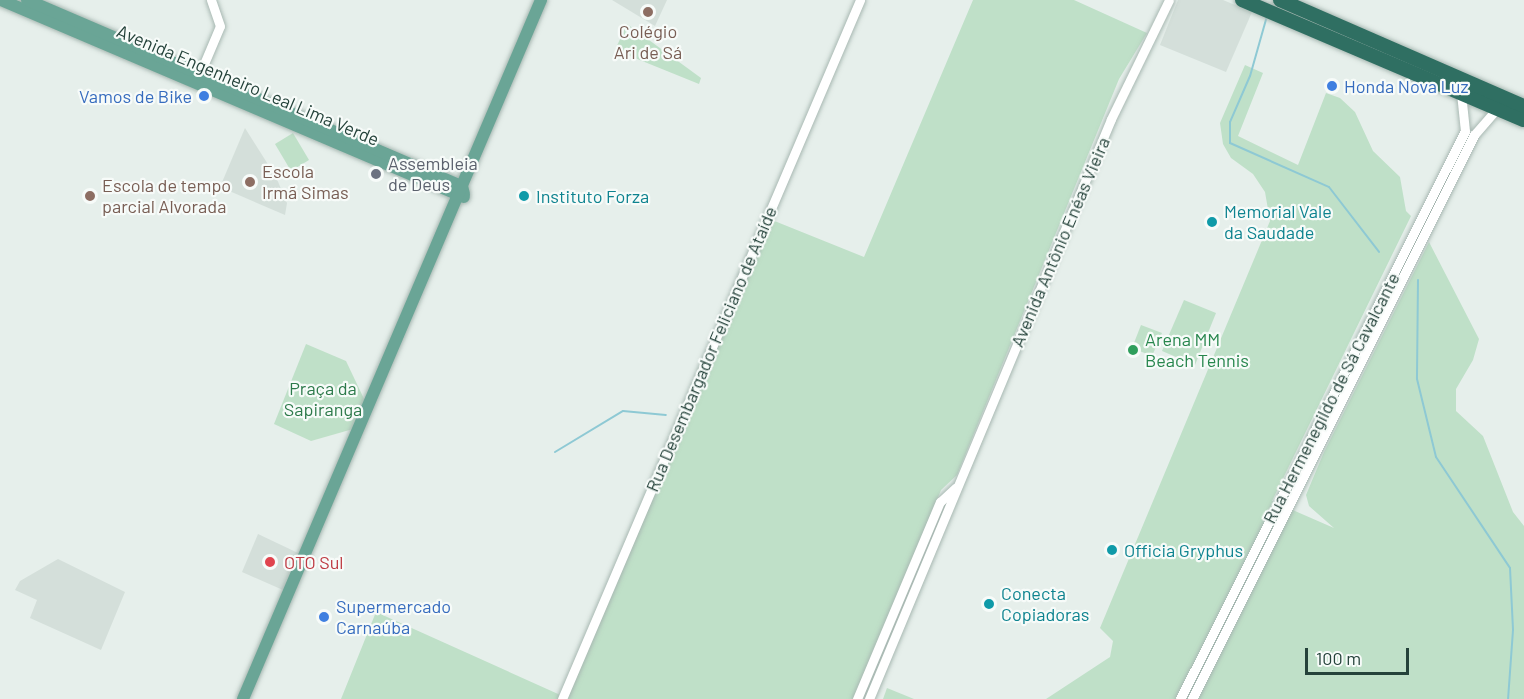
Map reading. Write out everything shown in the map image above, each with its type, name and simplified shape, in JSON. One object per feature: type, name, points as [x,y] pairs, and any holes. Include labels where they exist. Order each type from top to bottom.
[{"type":"highway","points":[[1242,0],[1524,120]]},
{"type":"highway","points":[[1280,0],[1524,106]]},
{"type":"main road","name":"Avenida Engenheiro Leal Lima Verde","points":[[1,0],[198,78]]},
{"type":"main road","name":"Avenida Engenheiro Leal Lima Verde","points":[[27,0],[198,78],[462,193]]},
{"type":"main road","points":[[251,699],[541,0]]},
{"type":"main road","points":[[243,699],[462,193],[549,0]]},
{"type":"street","points":[[198,78],[220,26],[211,0]]},
{"type":"street","name":"Rua Desembargador Feliciano de Ataíde","points":[[562,699],[860,0]]},
{"type":"street","name":"Avenida Antônio Enéas Vieira","points":[[869,699],[955,488],[1111,119],[1169,0]]},
{"type":"street","points":[[1461,93],[1469,133]]},
{"type":"street","name":"Rua Hermenegildo de Sá Cavalcante","points":[[1180,699],[1469,133],[1497,109]]},
{"type":"street","name":"Rua Hermenegildo de Sá Cavalcante","points":[[1192,699],[1469,133]]},
{"type":"street","name":"Avenida Antônio Enéas Vieira","points":[[857,699],[940,502],[955,488]]},
{"type":"shaded area","name":"Colégio Ari de Sá","points":[[612,0],[667,0],[655,26]]},
{"type":"shaded area","points":[[1178,0],[1223,0],[1252,12],[1226,72],[1160,45]]},
{"type":"shaded area","name":"Escola Irmã Simas","points":[[245,128],[276,177],[287,203],[285,215],[220,187]]},
{"type":"shaded area","name":"OTO Sul","points":[[258,534],[298,553],[283,590],[242,572]]},
{"type":"shaded area","points":[[58,559],[125,592],[101,650],[30,618],[37,600],[15,590],[20,581]]},
{"type":"green space","points":[[973,0],[1074,0],[1147,33],[1119,79],[957,475],[941,490],[855,699],[341,699],[376,612],[567,698],[772,220],[864,257]]},
{"type":"green space","points":[[627,24],[701,78],[699,84],[615,50]]},
{"type":"green space","points":[[1245,65],[1263,73],[1238,136],[1298,165],[1326,93],[1340,98],[1355,112],[1373,151],[1400,177],[1406,211],[1411,216],[1272,501],[1334,528],[1309,506],[1306,495],[1324,452],[1429,242],[1479,339],[1473,360],[1456,389],[1456,411],[1483,436],[1513,512],[1524,526],[1524,699],[1046,699],[1110,657],[1113,641],[1100,628],[1270,221],[1265,192],[1253,174],[1231,158],[1223,144],[1220,123]]},
{"type":"green space","points":[[293,133],[309,160],[291,171],[275,144]]},
{"type":"green space","points":[[1184,300],[1216,313],[1195,365],[1162,351]]},
{"type":"green space","points":[[1141,325],[1162,333],[1152,356],[1132,348]]},
{"type":"green space","name":"Praça da Sapiranga","points":[[306,344],[346,361],[365,401],[353,429],[311,441],[274,424]]},
{"type":"green space","points":[[887,688],[914,699],[883,699]]},
{"type":"waterway","points":[[1267,16],[1250,76],[1230,122],[1230,143],[1329,187],[1379,252]]},
{"type":"waterway","points":[[1418,280],[1417,379],[1436,457],[1510,568],[1513,630],[1508,699]]},
{"type":"waterway","points":[[555,452],[623,411],[666,415]]},
{"type":"place","name":"Colégio Ari de Sá","points":[[648,12]]},
{"type":"place","name":"Honda Nova Luz","points":[[1332,86]]},
{"type":"place","name":"Vamos de Bike","points":[[204,96]]},
{"type":"place","name":"Assembleia de Deus","points":[[376,174]]},
{"type":"place","name":"Escola Irmã Simas","points":[[250,182]]},
{"type":"place","name":"Escola de tempo parcial Alvorada","points":[[90,196]]},
{"type":"place","name":"Instituto Forza","points":[[524,196]]},
{"type":"place","name":"Memorial Vale da Saudade","points":[[1212,222]]},
{"type":"place","name":"Arena MM Beach Tennis","points":[[1133,350]]},
{"type":"place","name":"Officia Gryphus","points":[[1112,550]]},
{"type":"place","name":"OTO Sul","points":[[270,562]]},
{"type":"place","name":"Conecta Copiadoras","points":[[989,604]]},
{"type":"place","name":"Supermercado Carnaúba","points":[[324,617]]}]
